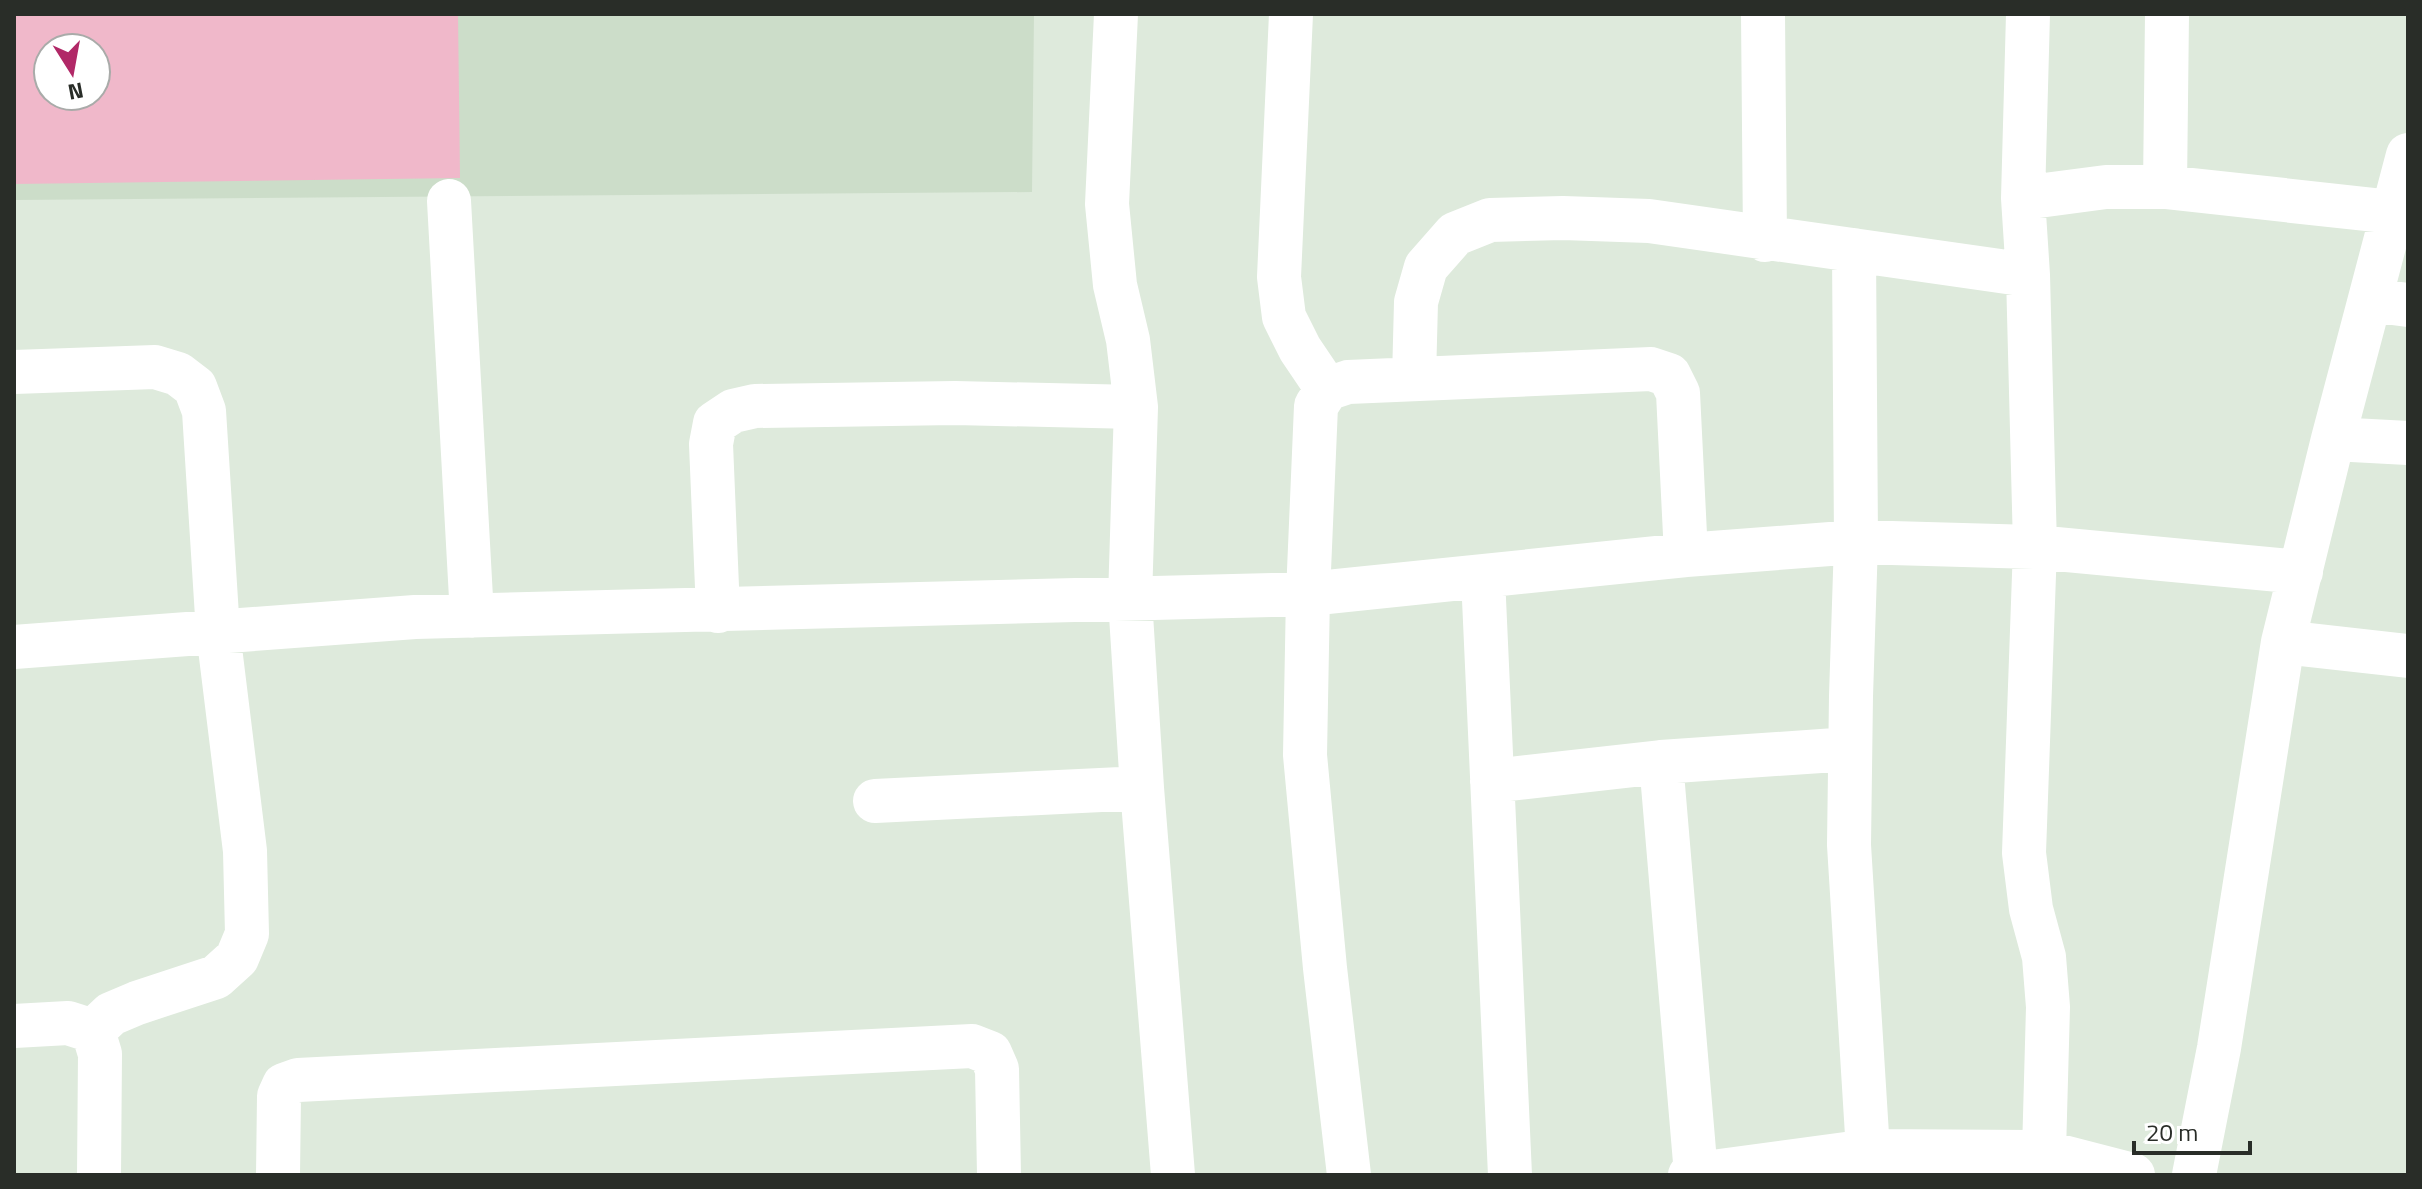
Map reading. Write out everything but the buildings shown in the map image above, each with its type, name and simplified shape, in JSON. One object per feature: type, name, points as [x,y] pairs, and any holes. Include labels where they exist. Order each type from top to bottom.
[{"type":"street","points":[[1116,14],[1107,204],[1115,285],[1128,340],[1136,407],[1130,599],[1173,1175]]},
{"type":"street","points":[[1291,14],[1279,277],[1284,317],[1300,349],[1327,389]]},
{"type":"street","points":[[1763,14],[1765,240]]},
{"type":"street","points":[[2028,14],[2023,198],[2035,547],[2024,853],[2031,909],[2044,957],[2048,1007],[2044,1152]]},
{"type":"street","points":[[2165,187],[2167,14]]},
{"type":"street","points":[[2194,1175],[2219,1048],[2283,642],[2333,439],[2389,302],[2393,212],[2408,155]]},
{"type":"street","points":[[2023,198],[2106,187],[2165,187],[2393,212]]},
{"type":"street","points":[[449,201],[472,616]]},
{"type":"street","points":[[1414,379],[1416,302],[1426,267],[1455,234],[1490,220],[1563,218],[1649,221],[1765,240],[2028,275]]},
{"type":"street","points":[[1854,250],[1856,542],[1849,845],[1868,1151]]},
{"type":"street","points":[[14,372],[155,367],[178,374],[195,387],[204,411],[218,632],[245,851],[247,934],[237,958],[216,977],[111,1014],[93,1031]]},
{"type":"street","points":[[1349,1175],[1305,755],[1316,406],[1327,389],[1348,382],[1651,369],[1669,375],[1678,393],[1686,555]]},
{"type":"street","points":[[718,611],[711,444],[715,423],[733,411],[755,406],[955,403],[1136,407]]},
{"type":"street","points":[[2333,439],[2408,443]]},
{"type":"street","points":[[14,647],[415,617],[1308,594],[1686,555],[1856,542],[2035,547],[2301,572]]},
{"type":"street","points":[[1483,577],[1510,1175]]},
{"type":"street","points":[[2283,642],[2408,656]]},
{"type":"street","points":[[1492,781],[1661,762],[1850,749]]},
{"type":"street","points":[[1661,762],[1693,1175],[1868,1151],[2044,1152],[2133,1175]]},
{"type":"street","points":[[875,801],[1142,788]]},
{"type":"street","points":[[14,1026],[68,1023],[93,1031]]},
{"type":"street","points":[[93,1031],[100,1054],[99,1175]]},
{"type":"street","points":[[278,1175],[279,1096],[284,1085],[298,1080],[972,1046],[990,1053],[997,1069],[999,1175]]},
{"type":"shaded area","points":[[14,14],[1034,14],[1032,192],[14,200]]},
{"type":"shaded area","points":[[14,14],[458,14],[460,178],[14,184]]}]
